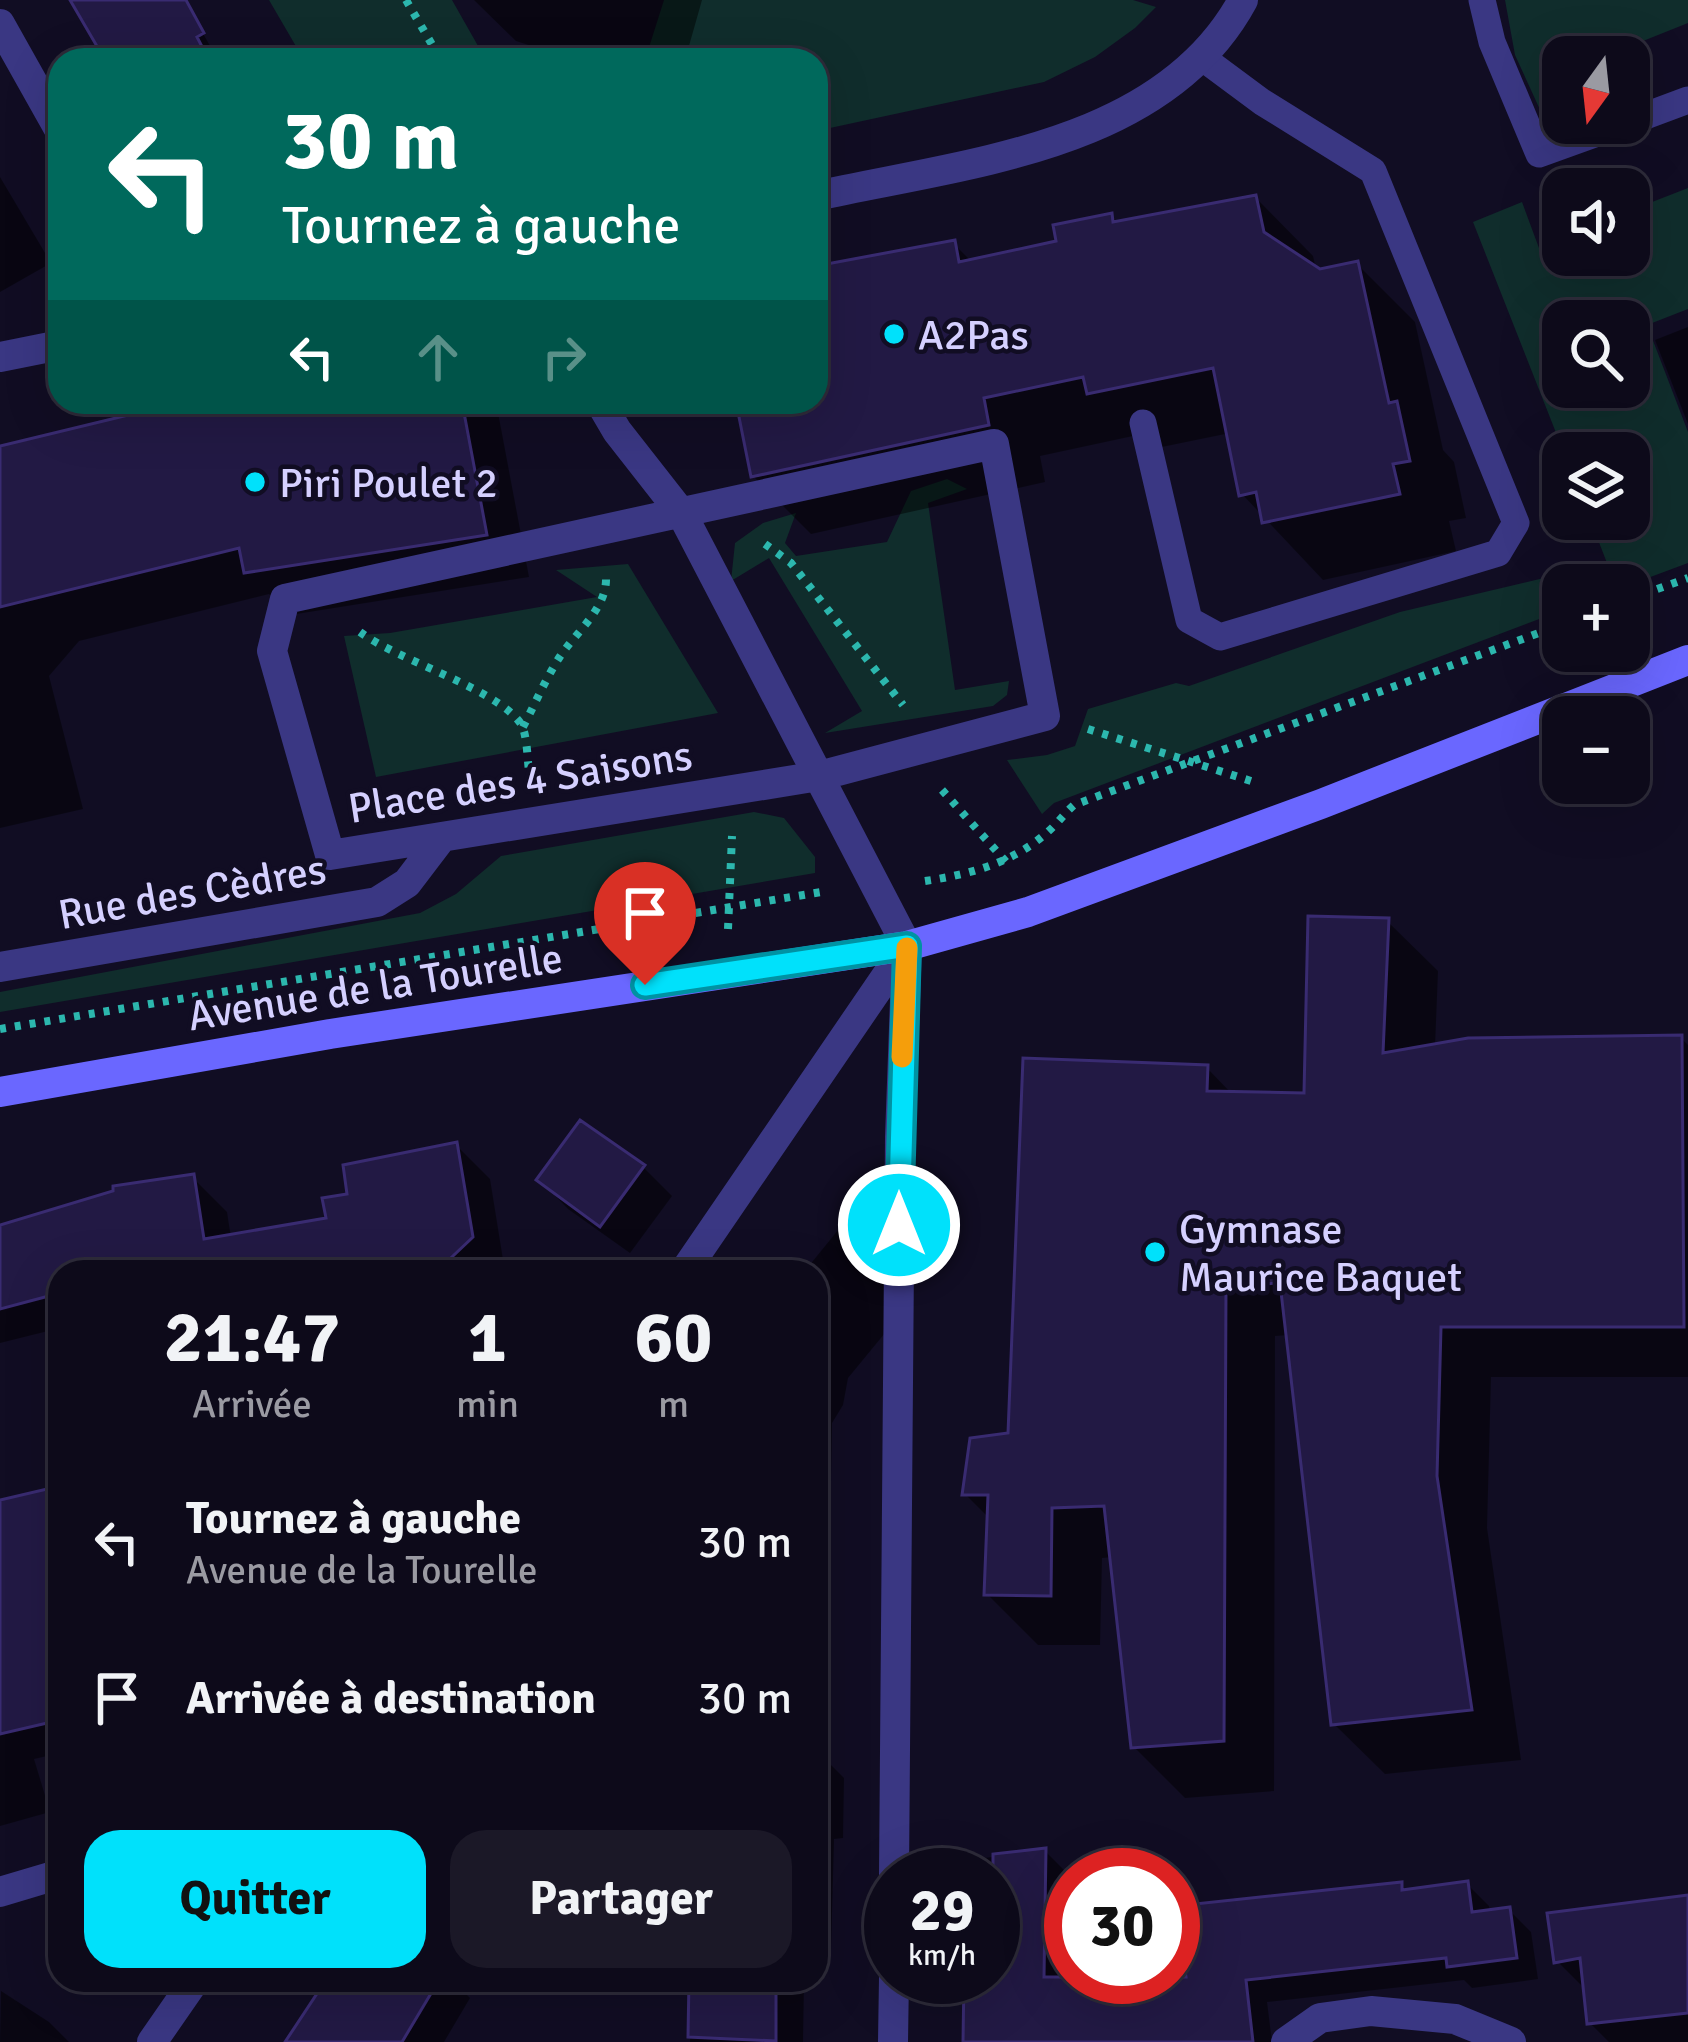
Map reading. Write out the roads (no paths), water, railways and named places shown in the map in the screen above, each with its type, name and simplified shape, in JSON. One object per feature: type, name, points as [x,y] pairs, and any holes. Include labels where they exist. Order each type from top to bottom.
[{"type":"main road","name":"Avenue de la Tourelle","points":[[0,1092],[330,1034],[907,946],[1028,912],[1321,804],[1688,659]]},
{"type":"street","points":[[828,193],[1070,140],[1157,95],[1224,35],[1243,0]]},
{"type":"street","points":[[0,23],[48,109]]},
{"type":"street","points":[[0,357],[48,347]]},
{"type":"street","points":[[607,414],[682,514],[907,946],[899,1137],[894,1848]]},
{"type":"street","name":"Place des 4 Saisons","points":[[994,444],[1045,716],[819,776],[330,855],[272,651],[285,599],[682,514],[994,444]]},
{"type":"street","name":"Rue des Cèdres","points":[[0,967],[377,902],[407,883],[442,837]]},
{"type":"street","points":[[692,1260],[907,946]]},
{"type":"street","points":[[0,1892],[48,1878]]},
{"type":"street","points":[[152,2042],[187,1992]]},
{"type":"street","points":[[893,2042],[894,2004]]},
{"type":"street","points":[[1286,2042],[1320,2018],[1371,2011],[1455,2019],[1510,2042]]},
{"type":"lane","points":[[1482,0],[1492,42],[1538,154],[1566,144]]},
{"type":"lane","points":[[1144,423],[1189,620],[1220,638],[1498,554],[1516,523],[1373,171],[1262,102],[1200,56]]},
{"type":"lane","points":[[1650,114],[1688,100]]},
{"type":"place","name":"A2Pas","points":[[894,334]]},
{"type":"place","name":"Piri Poulet 2","points":[[255,482]]},
{"type":"place","name":"Gymnase Maurice Baquet","points":[[1155,1252]]}]
